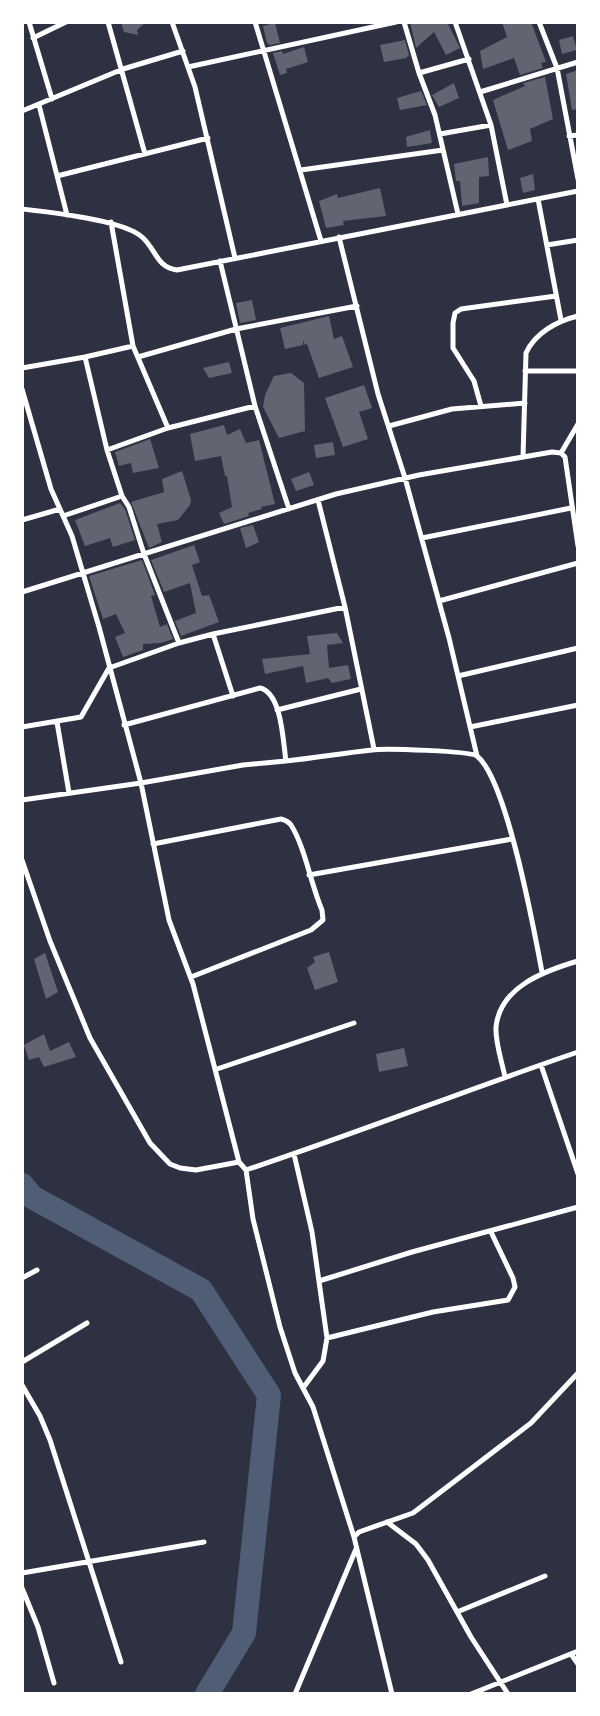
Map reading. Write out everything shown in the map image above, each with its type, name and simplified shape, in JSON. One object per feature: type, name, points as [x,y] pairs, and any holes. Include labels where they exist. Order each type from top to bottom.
[{"type":"street","points":[[29,22],[52,99]]},
{"type":"street","points":[[108,22],[145,154]]},
{"type":"street","points":[[172,22],[188,67],[208,138],[235,258]]},
{"type":"street","points":[[255,22],[321,241]]},
{"type":"street","points":[[188,67],[396,22]]},
{"type":"street","points":[[404,22],[419,73],[435,114],[458,214]]},
{"type":"street","points":[[455,22],[490,126],[507,205]]},
{"type":"street","points":[[539,22],[557,68],[578,179]]},
{"type":"street","points":[[33,38],[66,23]]},
{"type":"street","points":[[22,111],[122,69],[183,51]]},
{"type":"street","points":[[419,73],[469,59]]},
{"type":"street","points":[[480,92],[578,62]]},
{"type":"street","points":[[39,105],[67,215]]},
{"type":"street","points":[[440,134],[490,126]]},
{"type":"street","points":[[569,136],[578,135]]},
{"type":"street","points":[[57,176],[208,138]]},
{"type":"street","points":[[301,170],[443,150]]},
{"type":"street","points":[[22,208],[111,222],[142,236],[159,261],[168,268],[177,270],[578,191]]},
{"type":"street","points":[[538,199],[561,320]]},
{"type":"street","points":[[111,222],[133,346],[168,428]]},
{"type":"street","points":[[339,237],[389,426],[439,601],[477,756],[491,772],[524,880],[542,972]]},
{"type":"street","points":[[547,245],[578,240]]},
{"type":"street","points":[[220,261],[255,406],[289,509]]},
{"type":"street","points":[[481,406],[474,381],[453,348],[452,323],[455,313],[461,309],[556,296]]},
{"type":"street","points":[[138,356],[236,329],[357,306]]},
{"type":"street","points":[[523,457],[526,353],[530,345],[561,320],[578,316]]},
{"type":"street","points":[[22,368],[133,346]]},
{"type":"street","points":[[85,357],[107,450],[122,496],[129,507],[144,554],[179,643]]},
{"type":"street","points":[[525,370],[578,371]]},
{"type":"street","points":[[22,389],[51,489],[63,516],[83,573],[141,783],[169,920],[191,977],[217,1069],[239,1162],[246,1170],[253,1218],[280,1327],[295,1373],[313,1407],[354,1537],[392,1694]]},
{"type":"street","points":[[389,426],[452,409],[525,403]]},
{"type":"street","points":[[107,450],[168,428],[255,406]]},
{"type":"street","points":[[561,453],[577,424]]},
{"type":"street","points":[[22,592],[318,500],[405,478],[552,452],[561,453],[566,457],[571,506],[578,546]]},
{"type":"street","points":[[63,516],[122,496]]},
{"type":"street","points":[[318,500],[344,607],[374,750]]},
{"type":"street","points":[[422,538],[571,506],[578,502]]},
{"type":"street","points":[[22,520],[60,509]]},
{"type":"street","points":[[439,601],[578,563]]},
{"type":"street","points":[[22,727],[81,717],[109,668],[179,643],[344,607]]},
{"type":"street","points":[[214,634],[233,696]]},
{"type":"street","points":[[458,676],[578,648]]},
{"type":"street","points":[[124,725],[260,688],[270,693],[277,710],[286,761]]},
{"type":"street","points":[[277,710],[360,689]]},
{"type":"street","points":[[470,727],[578,705]]},
{"type":"street","points":[[57,722],[69,793]]},
{"type":"street","points":[[22,800],[141,783],[243,765],[374,750],[458,751],[477,756]]},
{"type":"street","points":[[153,844],[281,818],[290,823],[322,910],[323,920],[311,930],[191,977]]},
{"type":"street","points":[[309,874],[512,839]]},
{"type":"street","points":[[22,860],[50,940],[90,1038],[150,1143],[170,1164],[180,1168],[196,1170],[239,1162]]},
{"type":"street","points":[[504,1077],[496,1028],[502,1007],[516,990],[542,972],[578,961]]},
{"type":"street","points":[[217,1069],[354,1023]]},
{"type":"street","points":[[246,1170],[578,1052]]},
{"type":"street","points":[[541,1064],[578,1174]]},
{"type":"street","points":[[294,1154],[312,1232],[328,1338],[322,1361],[303,1388]]},
{"type":"street","points":[[319,1281],[412,1252],[578,1207]]},
{"type":"street","points":[[328,1338],[433,1312],[508,1300],[515,1287],[513,1278],[491,1232]]},
{"type":"street","points":[[22,1278],[37,1270]]},
{"type":"street","points":[[22,1362],[87,1322]]},
{"type":"street","points":[[354,1537],[359,1532],[412,1513],[531,1422],[578,1373]]},
{"type":"street","points":[[22,1385],[40,1416],[50,1440],[122,1662]]},
{"type":"street","points":[[387,1522],[416,1544],[428,1560],[457,1612],[508,1694]]},
{"type":"street","points":[[22,1574],[204,1542]]},
{"type":"street","points":[[295,1694],[356,1549]]},
{"type":"street","points":[[457,1612],[545,1576]]},
{"type":"street","points":[[22,1588],[38,1627],[54,1683]]},
{"type":"street","points":[[471,1694],[499,1681],[578,1652]]},
{"type":"street","points":[[571,1654],[578,1664]]},
{"type":"street","points":[[298,1687],[300,1694]]},
{"type":"building","points":[[121,22],[146,22],[137,30],[138,35],[124,32]]},
{"type":"building","points":[[410,22],[447,22],[460,48],[446,55],[434,32],[416,48]]},
{"type":"building","points":[[502,22],[531,22],[546,62],[541,63],[543,68],[520,75],[514,58],[483,69],[480,51],[507,37]]},
{"type":"building","points":[[275,23],[280,43],[270,45],[267,43],[263,26]]},
{"type":"building","points":[[573,36],[577,50],[562,54],[559,40]]},
{"type":"building","points":[[405,40],[409,55],[406,58],[384,62],[380,45]]},
{"type":"building","points":[[304,47],[308,62],[286,69],[287,73],[280,75],[273,53],[282,51],[283,54]]},
{"type":"building","points":[[578,70],[578,109],[572,110],[566,74]]},
{"type":"building","points":[[545,77],[553,119],[530,129],[532,141],[508,150],[493,100],[525,86],[523,83]]},
{"type":"building","points":[[454,83],[459,98],[439,107],[432,95]]},
{"type":"building","points":[[421,91],[427,105],[400,110],[397,98]]},
{"type":"building","points":[[430,130],[432,143],[407,147],[406,137]]},
{"type":"building","points":[[488,157],[489,176],[479,177],[479,203],[462,206],[460,181],[456,181],[454,164]]},
{"type":"building","points":[[533,174],[535,190],[523,193],[520,178]]},
{"type":"building","points":[[380,188],[386,216],[343,221],[344,225],[326,228],[319,201],[337,194],[338,198]]},
{"type":"building","points":[[252,300],[256,320],[240,323],[236,303]]},
{"type":"building","points":[[329,316],[334,339],[342,336],[353,367],[319,378],[307,344],[305,345],[303,340],[303,345],[285,349],[280,328]]},
{"type":"building","points":[[229,362],[232,373],[209,378],[203,368]]},
{"type":"building","points":[[291,373],[304,383],[305,431],[279,438],[263,407],[265,395],[274,376]]},
{"type":"building","points":[[364,385],[372,408],[359,412],[368,439],[343,447],[325,398]]},
{"type":"building","points":[[224,425],[227,435],[240,429],[246,443],[259,440],[275,504],[261,507],[262,509],[248,513],[249,516],[224,524],[219,513],[232,507],[227,476],[225,476],[221,456],[195,461],[190,434]]},
{"type":"building","points":[[150,439],[159,468],[133,473],[131,463],[119,466],[115,452]]},
{"type":"building","points":[[333,442],[335,455],[316,458],[314,445]]},
{"type":"building","points":[[182,471],[191,500],[190,505],[178,520],[157,524],[162,542],[149,548],[131,502],[164,492],[162,479]]},
{"type":"building","points":[[309,472],[314,485],[296,491],[291,479]]},
{"type":"building","points":[[120,503],[125,509],[135,540],[113,547],[110,538],[85,546],[75,520]]},
{"type":"building","points":[[253,525],[259,542],[246,548],[240,528]]},
{"type":"building","points":[[194,545],[200,562],[192,565],[202,596],[209,595],[219,622],[181,636],[175,621],[196,613],[190,583],[164,592],[151,560]]},
{"type":"building","points":[[142,560],[155,595],[151,596],[160,627],[167,624],[173,639],[161,643],[143,644],[143,650],[123,657],[115,637],[125,633],[116,614],[103,619],[89,576]]},
{"type":"building","points":[[337,633],[343,643],[327,645],[329,668],[348,665],[351,679],[332,683],[328,678],[306,683],[303,666],[265,674],[262,659],[310,654],[307,636]]},
{"type":"building","points":[[329,952],[338,982],[315,990],[307,968],[315,962],[313,957]]},
{"type":"building","points":[[45,953],[58,992],[46,999],[34,959]]},
{"type":"building","points":[[44,1034],[50,1051],[69,1042],[76,1057],[44,1067],[39,1057],[29,1060],[24,1045]]},
{"type":"building","points":[[404,1048],[408,1066],[379,1072],[376,1054]]},
{"type":"waterway","points":[[22,1185],[32,1197],[201,1290],[269,1395],[244,1633],[207,1694]]}]
